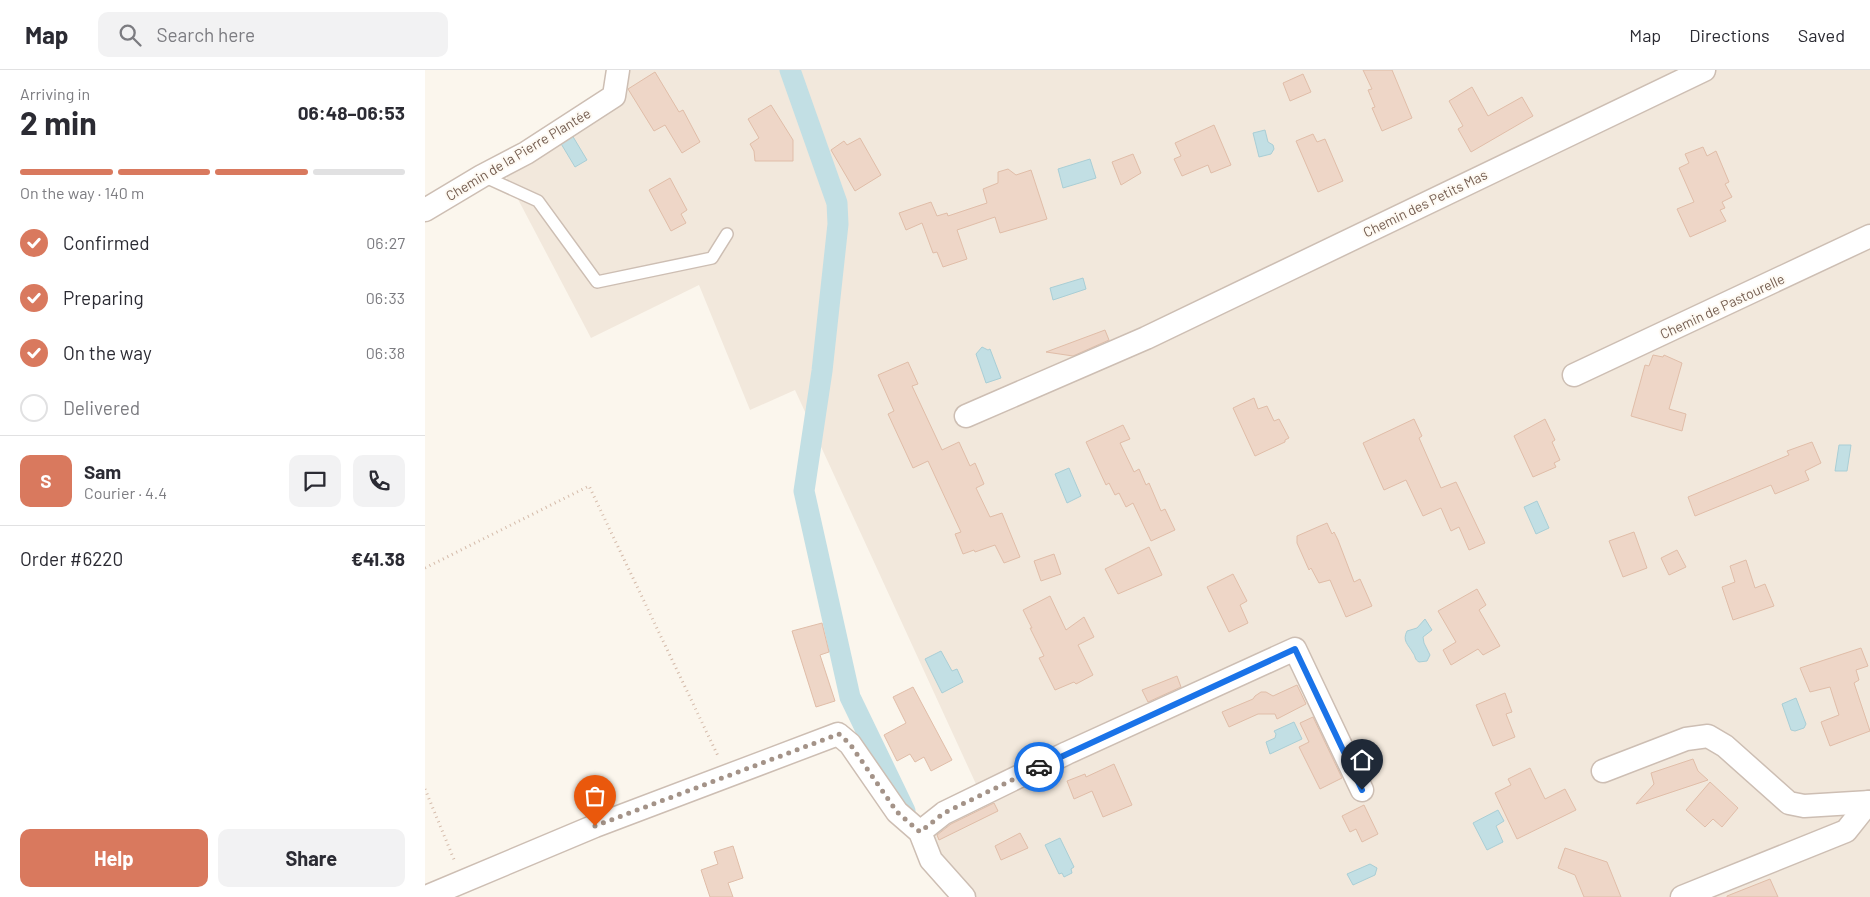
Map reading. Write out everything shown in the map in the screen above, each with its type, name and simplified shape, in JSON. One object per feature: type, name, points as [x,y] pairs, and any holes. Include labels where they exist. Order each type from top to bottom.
[{"type":"street","name":"Chemin de la Pierre Plantée","points":[[425,210],[482,176],[526,153],[614,96],[618,70]]},
{"type":"street","name":"Chemin des Petits Mas","points":[[966,416],[1146,338],[1704,70]]},
{"type":"street","name":"Chemin de Pastourelle","points":[[1574,375],[1870,236]]},
{"type":"street","points":[[920,832],[944,813],[1067,753],[1295,649],[1362,790]]},
{"type":"street","points":[[426,897],[595,826],[839,734],[850,744],[897,812],[920,832],[931,860],[964,897]]},
{"type":"street","points":[[1603,771],[1686,739],[1708,736],[1725,746],[1789,803],[1804,806],[1870,802]]},
{"type":"street","points":[[1682,897],[1846,831],[1870,802]]},
{"type":"lane","points":[[482,176],[538,201],[597,282],[712,258],[727,234]]},
{"type":"path","points":[[425,568],[589,486],[727,775]]},
{"type":"path","points":[[425,790],[463,882]]},
{"type":"shaded area","points":[[612,70],[1870,70],[1870,897],[964,897],[920,832],[981,795],[795,390],[750,410],[699,285],[591,338],[500,165],[618,84]]},
{"type":"water","points":[[1265,130],[1268,142],[1273,145],[1274,149],[1271,154],[1259,157],[1253,133]]},
{"type":"water","points":[[572,135],[587,160],[575,167],[560,142]]},
{"type":"water","points":[[1090,159],[1096,178],[1063,188],[1058,169]]},
{"type":"water","points":[[1083,278],[1086,289],[1053,300],[1050,288]]},
{"type":"water","points":[[982,347],[990,349],[1001,378],[986,383],[976,354]]},
{"type":"water","points":[[1839,445],[1851,445],[1847,471],[1835,471]]},
{"type":"water","points":[[1069,468],[1081,496],[1067,503],[1055,474]]},
{"type":"water","points":[[1537,501],[1549,528],[1536,534],[1524,507]]},
{"type":"water","points":[[1425,619],[1432,630],[1423,637],[1430,655],[1427,661],[1419,662],[1406,642],[1405,637],[1407,631],[1417,628]]},
{"type":"water","points":[[941,651],[952,671],[957,669],[963,682],[942,693],[925,659]]},
{"type":"water","points":[[1796,698],[1806,724],[1804,728],[1795,731],[1791,730],[1782,704]]},
{"type":"water","points":[[1294,722],[1302,739],[1270,754],[1266,742],[1275,738],[1276,734],[1274,731]]},
{"type":"water","points":[[1498,810],[1504,821],[1496,826],[1503,842],[1487,850],[1473,823]]},
{"type":"water","points":[[1060,838],[1074,867],[1071,869],[1072,873],[1064,877],[1062,873],[1059,874],[1045,845]]},
{"type":"water","points":[[1370,864],[1377,868],[1375,875],[1353,885],[1347,874]]},
{"type":"building","points":[[1363,70],[1392,70],[1412,118],[1382,131],[1372,108],[1375,107],[1368,90],[1372,89]]},
{"type":"building","points":[[655,72],[679,112],[683,110],[700,142],[682,153],[665,125],[654,131],[628,89]]},
{"type":"building","points":[[1303,74],[1311,92],[1290,101],[1283,83]]},
{"type":"building","points":[[1472,87],[1488,116],[1522,97],[1533,116],[1471,152],[1458,129],[1463,126],[1449,101]]},
{"type":"building","points":[[771,105],[793,140],[793,161],[755,161],[754,151],[750,144],[759,138],[748,119]]},
{"type":"building","points":[[1214,125],[1231,165],[1211,173],[1208,165],[1182,176],[1174,159],[1181,156],[1175,143]]},
{"type":"building","points":[[1313,134],[1317,142],[1325,139],[1343,181],[1318,192],[1296,141]]},
{"type":"building","points":[[860,138],[881,175],[855,191],[831,150],[844,141],[847,145]]},
{"type":"building","points":[[1703,147],[1707,156],[1716,151],[1729,182],[1725,184],[1732,197],[1722,202],[1725,208],[1720,210],[1726,221],[1690,237],[1677,209],[1694,202],[1679,168],[1689,163],[1685,154]]},
{"type":"building","points":[[1133,154],[1141,173],[1121,185],[1112,162]]},
{"type":"building","points":[[1008,169],[1016,175],[1031,170],[1047,219],[1000,233],[995,217],[957,230],[967,259],[943,267],[937,252],[933,253],[922,223],[906,230],[899,213],[931,202],[937,216],[947,213],[948,216],[987,203],[983,189],[998,183],[998,172]]},
{"type":"building","points":[[670,178],[687,210],[681,214],[686,223],[671,231],[649,190]]},
{"type":"building","points":[[1105,330],[1109,340],[1073,356],[1046,352]]},
{"type":"building","points":[[1653,355],[1663,357],[1664,355],[1682,363],[1669,409],[1686,414],[1682,431],[1631,416],[1645,365],[1649,366]]},
{"type":"building","points":[[908,362],[918,384],[912,386],[942,450],[959,442],[970,466],[975,463],[984,484],[976,488],[990,517],[1002,513],[1020,557],[1004,563],[995,545],[963,554],[955,534],[961,532],[928,461],[913,468],[888,414],[894,411],[878,375]]},
{"type":"building","points":[[1254,398],[1258,409],[1267,406],[1274,421],[1279,419],[1289,438],[1285,442],[1255,456],[1233,408]]},
{"type":"building","points":[[1414,419],[1422,436],[1419,438],[1441,488],[1456,482],[1485,543],[1469,550],[1459,527],[1451,531],[1441,508],[1423,516],[1406,480],[1384,490],[1363,443]]},
{"type":"building","points":[[1545,419],[1555,440],[1552,442],[1560,460],[1554,463],[1556,467],[1533,477],[1514,436]]},
{"type":"building","points":[[1123,425],[1130,439],[1120,443],[1134,472],[1139,469],[1146,485],[1149,483],[1161,511],[1165,509],[1175,530],[1151,541],[1133,503],[1126,507],[1119,493],[1115,495],[1109,483],[1106,485],[1086,442]]},
{"type":"building","points":[[1812,442],[1821,463],[1805,471],[1809,480],[1775,494],[1771,485],[1695,516],[1688,497],[1789,455],[1787,451]]},
{"type":"building","points":[[1327,523],[1332,534],[1334,532],[1338,540],[1354,582],[1360,579],[1372,606],[1346,617],[1330,580],[1319,583],[1311,568],[1309,570],[1297,543],[1297,536]]},
{"type":"building","points":[[1634,532],[1647,568],[1623,577],[1609,541]]},
{"type":"building","points":[[1149,547],[1162,575],[1118,594],[1105,569]]},
{"type":"building","points":[[1677,550],[1686,567],[1669,575],[1661,558]]},
{"type":"building","points":[[1054,554],[1061,574],[1041,581],[1034,561]]},
{"type":"building","points":[[1746,560],[1755,588],[1765,584],[1774,606],[1733,620],[1722,587],[1735,582],[1730,566]]},
{"type":"building","points":[[1233,574],[1247,601],[1240,605],[1248,623],[1229,632],[1207,587]]},
{"type":"building","points":[[1477,589],[1486,605],[1479,610],[1500,646],[1483,655],[1478,649],[1451,665],[1443,650],[1456,642],[1438,611]]},
{"type":"building","points":[[1050,596],[1066,630],[1084,617],[1094,637],[1078,645],[1093,675],[1076,684],[1074,682],[1055,690],[1039,658],[1044,656],[1023,610]]},
{"type":"building","points":[[822,623],[829,652],[820,655],[835,701],[816,707],[792,631]]},
{"type":"building","points":[[1861,648],[1868,666],[1856,670],[1859,680],[1854,683],[1870,731],[1830,746],[1821,722],[1839,715],[1830,687],[1810,692],[1800,668]]},
{"type":"building","points":[[1177,676],[1181,687],[1148,702],[1142,690]]},
{"type":"building","points":[[1297,685],[1306,704],[1277,719],[1275,714],[1258,714],[1229,727],[1222,712],[1253,699],[1261,692],[1266,692],[1273,696]]},
{"type":"building","points":[[913,687],[952,760],[931,771],[924,757],[915,762],[910,754],[897,761],[884,735],[906,723],[893,697]]},
{"type":"building","points":[[1505,693],[1512,712],[1506,714],[1515,737],[1493,746],[1476,705]]},
{"type":"building","points":[[1313,717],[1342,778],[1320,789],[1299,747],[1309,742],[1300,723]]},
{"type":"building","points":[[1693,759],[1698,771],[1708,780],[1636,804],[1654,784],[1651,773]]},
{"type":"building","points":[[1114,764],[1132,805],[1103,817],[1092,791],[1074,799],[1067,781],[1085,774],[1086,777]]},
{"type":"building","points":[[1530,768],[1545,799],[1565,789],[1576,810],[1517,839],[1495,793],[1511,785],[1508,779]]},
{"type":"building","points":[[1710,782],[1738,808],[1722,827],[1713,819],[1705,827],[1686,810]]},
{"type":"building","points":[[994,803],[998,811],[939,840],[937,835],[951,824]]},
{"type":"building","points":[[1364,805],[1378,834],[1362,842],[1356,829],[1350,832],[1342,816]]},
{"type":"building","points":[[1020,833],[1028,848],[1001,860],[995,846]]},
{"type":"building","points":[[733,846],[743,878],[728,883],[733,897],[710,897],[701,870],[718,864],[714,852]]},
{"type":"building","points":[[1565,848],[1607,862],[1621,897],[1584,897],[1575,875],[1558,868]]},
{"type":"building","points":[[1770,879],[1778,897],[1727,897],[1727,896]]},
{"type":"waterway","points":[[790,70],[837,203],[838,224],[822,371],[804,491],[850,697],[905,811]]},
{"type":"way so far","points":[[595,826],[839,734],[850,744],[897,812],[920,832],[944,813],[1039,767]]},
{"type":"route","points":[[1039,767],[1295,649],[1362,790]]}]
